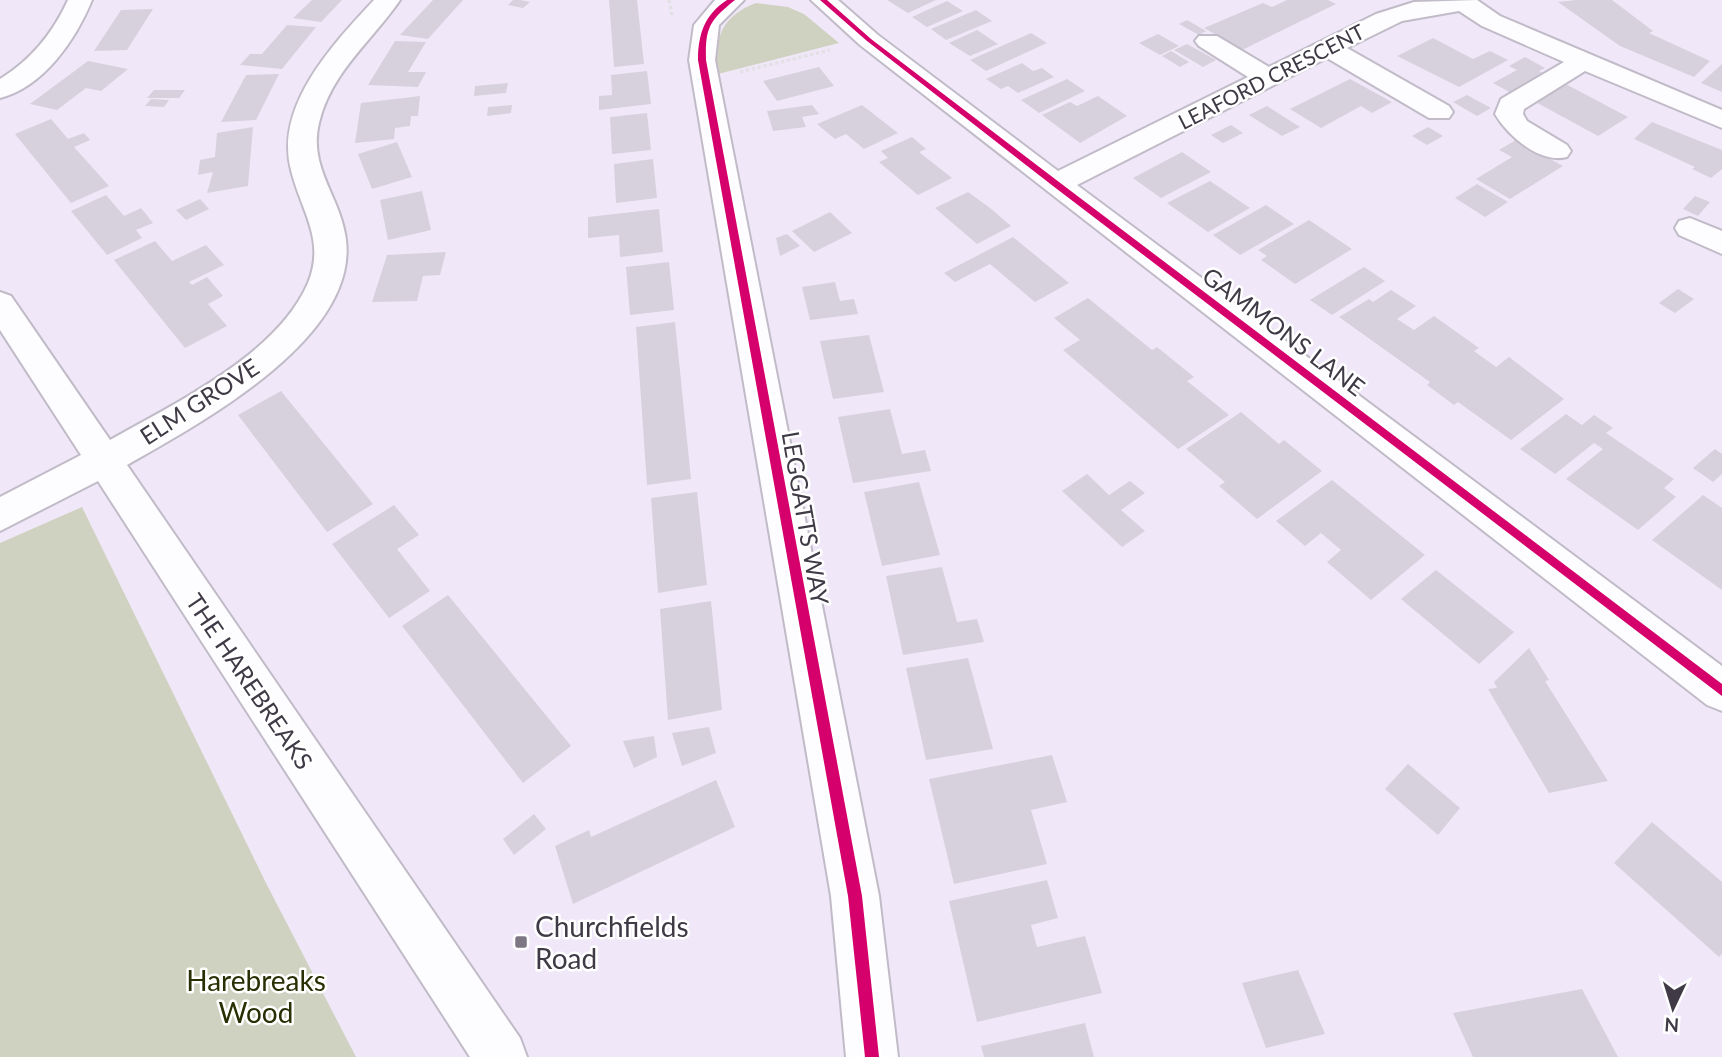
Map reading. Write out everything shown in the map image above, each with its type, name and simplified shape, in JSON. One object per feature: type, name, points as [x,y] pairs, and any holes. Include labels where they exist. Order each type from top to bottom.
[{"type":"street","points":[[0,90],[43,59],[61,36],[80,0]]},
{"type":"street","name":"ELM GROVE","points":[[0,515],[104,461],[242,378],[271,354],[310,307],[327,274],[331,248],[327,222],[304,167],[308,115],[337,59],[388,0]]},
{"type":"street","name":"LEGGATTS WAY","points":[[732,0],[716,10],[701,37],[705,81],[855,896],[872,1057]]},
{"type":"street","name":"GAMMONS LANE","points":[[823,0],[869,40],[1056,184],[1722,691]]},
{"type":"street","name":"LEAFORD CRESCENT","points":[[1056,184],[1406,10],[1439,4],[1465,2],[1491,21],[1722,120]]},
{"type":"street","points":[[1208,41],[1268,79]]},
{"type":"street","points":[[1328,48],[1439,112]]},
{"type":"street","points":[[1557,151],[1517,127],[1508,114],[1511,105],[1583,61]]},
{"type":"street","points":[[1690,228],[1722,244]]},
{"type":"street","name":"THE HAREBREAKS","points":[[0,304],[501,1057]]},
{"type":"path","points":[[705,81],[869,40]]},
{"type":"green space","points":[[756,3],[788,7],[804,14],[839,43],[718,74],[717,50],[722,31],[735,15]]},
{"type":"green space","name":"Harebreaks Wood","points":[[82,507],[266,883],[356,1057],[0,1057],[0,543]]},
{"type":"building","points":[[312,0],[342,0],[321,22],[293,18]]},
{"type":"building","points":[[433,0],[463,0],[428,39],[400,35]]},
{"type":"building","points":[[513,0],[530,2],[523,8],[508,5]]},
{"type":"building","points":[[609,0],[637,0],[644,64],[614,67]]},
{"type":"building","points":[[887,0],[936,0],[908,13]]},
{"type":"building","points":[[1287,0],[1328,0],[1336,4],[1242,50],[1204,28],[1263,3],[1272,7]]},
{"type":"building","points":[[1612,0],[1653,31],[1649,33],[1710,61],[1694,77],[1620,46],[1558,2]]},
{"type":"building","points":[[947,1],[963,11],[927,27],[912,17]]},
{"type":"building","points":[[153,9],[127,50],[94,51],[121,10]]},
{"type":"building","points":[[976,10],[992,21],[946,40],[931,29]]},
{"type":"building","points":[[1187,20],[1206,31],[1199,35],[1179,24]]},
{"type":"building","points":[[287,25],[316,27],[282,69],[240,65],[250,54],[262,54]]},
{"type":"building","points":[[977,30],[998,44],[970,56],[949,43]]},
{"type":"building","points":[[1031,33],[1047,43],[986,71],[970,60]]},
{"type":"building","points":[[1158,34],[1179,46],[1160,55],[1139,43]]},
{"type":"building","points":[[1433,38],[1473,59],[1490,51],[1508,60],[1459,87],[1397,56]]},
{"type":"building","points":[[395,41],[426,42],[408,72],[426,72],[418,87],[368,85]]},
{"type":"building","points":[[1187,44],[1216,60],[1203,67],[1174,50]]},
{"type":"building","points":[[1171,51],[1189,62],[1180,67],[1162,56]]},
{"type":"building","points":[[1525,57],[1545,68],[1539,71],[1547,75],[1513,94],[1493,83],[1517,70],[1509,66]]},
{"type":"building","points":[[88,61],[128,69],[101,91],[86,88],[57,110],[30,104]]},
{"type":"building","points":[[1022,63],[1033,71],[1042,68],[1054,77],[1018,93],[1008,86],[1001,89],[986,79]]},
{"type":"building","points":[[1722,64],[1722,92],[1701,83]]},
{"type":"building","points":[[819,67],[834,86],[777,101],[763,81]]},
{"type":"building","points":[[647,71],[651,104],[599,110],[599,96],[612,95],[611,75]]},
{"type":"building","points":[[279,74],[256,120],[221,122],[246,75]]},
{"type":"building","points":[[1067,79],[1085,91],[1039,113],[1021,100]]},
{"type":"building","points":[[1350,79],[1392,102],[1372,113],[1361,106],[1321,128],[1290,109]]},
{"type":"building","points":[[1560,81],[1628,117],[1598,136],[1530,99]]},
{"type":"building","points":[[508,83],[506,93],[474,96],[475,86]]},
{"type":"building","points":[[154,90],[185,90],[179,98],[147,98]]},
{"type":"building","points":[[1467,95],[1491,108],[1477,116],[1453,102]]},
{"type":"building","points":[[420,96],[418,116],[411,116],[410,126],[395,128],[394,139],[355,143],[361,103]]},
{"type":"building","points":[[1098,96],[1127,116],[1080,143],[1042,115],[1070,102],[1077,106]]},
{"type":"building","points":[[151,99],[169,100],[164,107],[145,106]]},
{"type":"building","points":[[512,105],[511,113],[487,116],[488,107]]},
{"type":"building","points":[[812,105],[819,114],[802,117],[806,127],[773,131],[767,111]]},
{"type":"building","points":[[862,105],[898,133],[864,149],[846,134],[835,139],[817,124]]},
{"type":"building","points":[[1267,106],[1300,127],[1282,136],[1249,115]]},
{"type":"building","points":[[647,113],[651,150],[612,154],[610,117]]},
{"type":"building","points":[[51,119],[68,139],[84,133],[90,140],[74,147],[109,186],[71,203],[15,134]]},
{"type":"building","points":[[1652,122],[1722,150],[1722,169],[1711,178],[1692,169],[1695,167],[1634,139]]},
{"type":"building","points":[[1231,125],[1243,133],[1223,143],[1211,135]]},
{"type":"building","points":[[253,127],[248,186],[207,193],[213,172],[198,175],[200,160],[215,157],[217,133]]},
{"type":"building","points":[[1428,127],[1443,136],[1427,145],[1412,136]]},
{"type":"building","points":[[912,137],[926,149],[919,152],[952,178],[918,195],[879,162],[888,158],[881,151]]},
{"type":"building","points":[[1516,140],[1563,166],[1510,199],[1476,179],[1512,157],[1499,150]]},
{"type":"building","points":[[397,142],[412,177],[372,189],[358,154]]},
{"type":"building","points":[[1182,152],[1211,172],[1161,198],[1133,178]]},
{"type":"building","points":[[653,159],[657,198],[616,203],[614,164]]},
{"type":"building","points":[[1210,181],[1250,208],[1208,232],[1167,203]]},
{"type":"building","points":[[1477,184],[1508,202],[1485,217],[1455,198]]},
{"type":"building","points":[[422,191],[431,230],[388,240],[380,200]]},
{"type":"building","points":[[968,192],[1011,226],[977,244],[935,208]]},
{"type":"building","points":[[106,195],[124,216],[141,208],[153,223],[136,230],[142,238],[107,255],[71,211]]},
{"type":"building","points":[[1695,196],[1710,202],[1698,216],[1683,209]]},
{"type":"building","points":[[200,199],[209,209],[186,220],[176,210]]},
{"type":"building","points":[[1266,205],[1294,224],[1240,255],[1213,235]]},
{"type":"building","points":[[659,209],[663,252],[620,257],[619,235],[588,238],[588,217]]},
{"type":"building","points":[[830,212],[852,233],[814,252],[792,231]]},
{"type":"building","points":[[1309,220],[1352,249],[1295,284],[1261,260],[1267,256],[1258,250]]},
{"type":"building","points":[[787,234],[800,246],[780,256],[776,238]]},
{"type":"building","points":[[1013,237],[1069,283],[1035,302],[990,264],[955,282],[944,273]]},
{"type":"building","points":[[155,241],[172,261],[206,245],[224,265],[189,282],[192,285],[207,277],[223,296],[208,304],[227,326],[185,348],[114,260]]},
{"type":"building","points":[[446,252],[440,275],[423,276],[417,301],[372,302],[387,255]]},
{"type":"building","points":[[669,262],[674,310],[630,315],[626,267]]},
{"type":"building","points":[[1364,267],[1385,281],[1332,315],[1310,300]]},
{"type":"building","points":[[835,282],[840,301],[854,299],[858,314],[810,320],[802,287]]},
{"type":"building","points":[[1678,289],[1694,299],[1675,313],[1659,303]]},
{"type":"building","points":[[1391,290],[1416,306],[1397,319],[1414,330],[1434,316],[1479,348],[1474,351],[1496,367],[1509,357],[1564,399],[1511,440],[1458,402],[1454,405],[1427,385],[1430,382],[1339,317],[1369,299],[1373,302]]},
{"type":"building","points":[[1088,298],[1152,350],[1157,347],[1194,377],[1187,381],[1229,415],[1178,449],[1063,350],[1080,340],[1054,318]]},
{"type":"building","points":[[675,322],[691,479],[647,485],[636,327]]},
{"type":"building","points":[[869,335],[884,392],[833,399],[820,341]]},
{"type":"building","points":[[281,391],[373,504],[327,532],[238,415]]},
{"type":"building","points":[[890,409],[902,454],[925,450],[931,471],[853,483],[838,417]]},
{"type":"building","points":[[1241,412],[1279,444],[1284,440],[1322,471],[1257,519],[1219,486],[1225,482],[1186,449]]},
{"type":"building","points":[[1566,414],[1582,425],[1594,415],[1613,428],[1606,433],[1674,479],[1664,488],[1676,497],[1638,530],[1566,479],[1603,449],[1594,443],[1555,474],[1520,449]]},
{"type":"building","points":[[1715,449],[1722,454],[1722,474],[1713,482],[1693,468]]},
{"type":"building","points":[[1087,474],[1109,495],[1130,481],[1145,493],[1121,510],[1145,531],[1122,547],[1062,491]]},
{"type":"building","points":[[1332,480],[1425,555],[1371,600],[1327,562],[1341,550],[1321,533],[1305,546],[1276,521]]},
{"type":"building","points":[[919,482],[940,555],[882,566],[864,492]]},
{"type":"building","points":[[697,492],[707,585],[658,593],[651,498]]},
{"type":"building","points":[[1703,495],[1722,508],[1722,590],[1652,540]]},
{"type":"building","points":[[394,505],[419,535],[397,549],[430,591],[389,618],[332,544]]},
{"type":"building","points":[[942,567],[957,622],[977,619],[984,642],[903,655],[886,576]]},
{"type":"building","points":[[1436,570],[1514,632],[1479,664],[1401,599]]},
{"type":"building","points":[[448,595],[571,746],[523,783],[402,626]]},
{"type":"building","points":[[711,601],[722,710],[668,720],[660,609]]},
{"type":"building","points":[[1529,648],[1549,680],[1545,681],[1608,781],[1549,793],[1488,689],[1497,688],[1494,682]]},
{"type":"building","points":[[968,658],[993,749],[926,760],[906,668]]},
{"type":"building","points":[[709,727],[716,753],[682,766],[672,733]]},
{"type":"building","points":[[654,736],[657,757],[634,768],[623,741]]},
{"type":"building","points":[[1052,755],[1067,802],[1031,810],[1047,864],[954,884],[929,779]]},
{"type":"building","points":[[1408,764],[1460,808],[1438,835],[1385,789]]},
{"type":"building","points":[[716,780],[735,827],[573,904],[555,846],[589,830],[591,837]]},
{"type":"building","points":[[534,814],[546,829],[514,855],[503,839]]},
{"type":"building","points":[[1652,822],[1722,882],[1722,954],[1719,957],[1614,863]]},
{"type":"building","points":[[1047,880],[1058,918],[1031,925],[1037,947],[1085,936],[1102,993],[977,1022],[949,901]]},
{"type":"building","points":[[1298,970],[1325,1034],[1266,1048],[1242,983]]},
{"type":"building","points":[[1582,989],[1618,1057],[1473,1057],[1453,1013]]},
{"type":"building","points":[[1085,1023],[1094,1057],[984,1057],[981,1046]]},
{"type":"cycle path","points":[[732,0],[716,11],[707,25],[702,60],[855,896],[872,1057]]},
{"type":"cycle path","points":[[823,0],[869,40],[1056,184],[1722,691]]},
{"type":"place","name":"Churchfields Road","points":[[521,942]]}]
